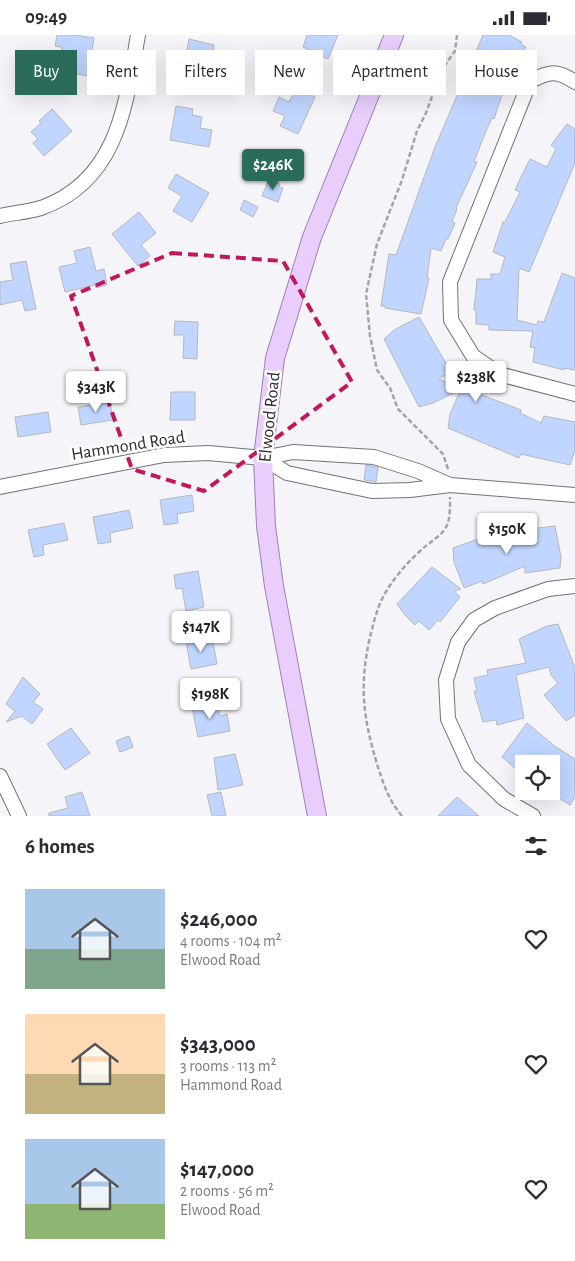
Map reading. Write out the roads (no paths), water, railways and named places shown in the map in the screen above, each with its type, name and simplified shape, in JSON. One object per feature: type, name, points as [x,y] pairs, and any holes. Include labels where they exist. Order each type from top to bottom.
[{"type":"main road","name":"Elwood Road","points":[[317,816],[274,586],[266,526],[263,458],[275,358],[309,246],[394,35]]},
{"type":"street","points":[[0,216],[41,207],[73,191],[96,171],[113,142],[125,107],[138,35]]},
{"type":"street","points":[[575,81],[562,73],[547,73],[530,81],[450,282],[451,319],[473,356],[499,374],[575,394]]},
{"type":"street","points":[[263,458],[293,452],[374,457],[418,471],[450,487]]},
{"type":"street","name":"Hammond Road","points":[[0,487],[164,455],[208,453],[263,458]]},
{"type":"street","points":[[263,458],[287,473],[372,491],[450,487],[575,495]]},
{"type":"street","points":[[533,816],[504,799],[469,765],[448,719],[446,680],[458,642],[474,620],[495,608],[548,589],[575,586]]},
{"type":"street","points":[[0,776],[19,816]]}]
